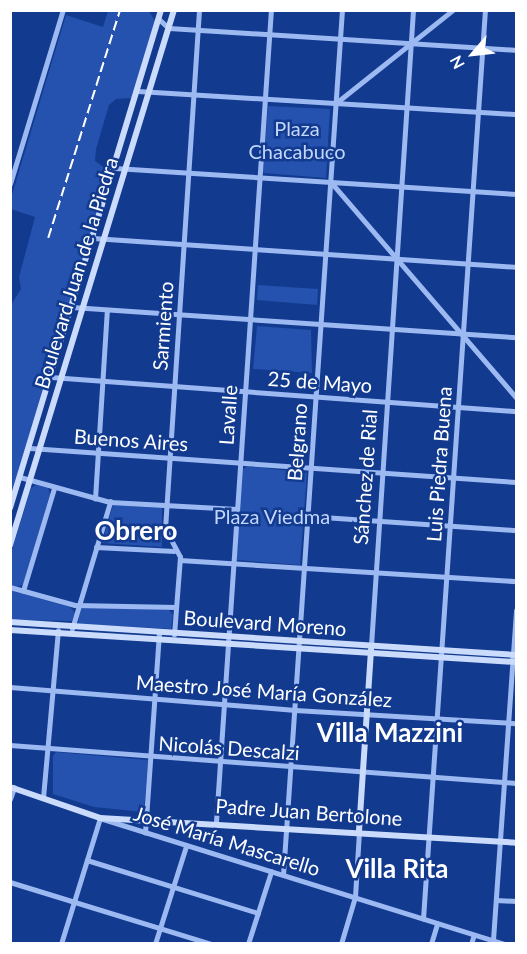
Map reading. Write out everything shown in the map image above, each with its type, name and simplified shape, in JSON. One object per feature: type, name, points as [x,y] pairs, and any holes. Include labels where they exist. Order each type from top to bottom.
[{"type":"main road","name":"Boulevard Juan de la Piedra","points":[[10,508],[160,20],[161,10]]},
{"type":"main road","name":"Boulevard Juan de la Piedra","points":[[10,545],[174,10]]},
{"type":"main road","name":"Boulevard Moreno","points":[[10,622],[58,629],[515,659]]},
{"type":"main road","name":"Boulevard Moreno","points":[[10,630],[58,629]]},
{"type":"main road","name":"Sánchez de Rial","points":[[359,831],[371,650]]},
{"type":"main road","name":"José María Mascarello","points":[[12,788],[99,818]]},
{"type":"main road","name":"Padre Juan Bertolone","points":[[99,818],[216,822],[516,843]]},
{"type":"street","points":[[10,184],[63,10]]},
{"type":"street","name":"Sarmiento","points":[[180,560],[165,533],[199,10]]},
{"type":"street","name":"Lavalle","points":[[216,822],[271,10]]},
{"type":"street","name":"Belgrano","points":[[283,875],[342,10]]},
{"type":"street","name":"Sánchez de Rial","points":[[371,650],[413,10]]},
{"type":"street","points":[[336,103],[453,10]]},
{"type":"street","name":"Luis Piedra Buena","points":[[423,919],[485,10]]},
{"type":"street","points":[[160,20],[169,28],[516,50]]},
{"type":"street","points":[[138,91],[516,114]]},
{"type":"street","points":[[115,168],[516,194]]},
{"type":"street","points":[[331,182],[516,398]]},
{"type":"street","points":[[93,238],[516,267]]},
{"type":"street","points":[[72,307],[393,331],[516,337]]},
{"type":"street","points":[[95,499],[107,310]]},
{"type":"street","name":"25 de Mayo","points":[[51,377],[516,411]]},
{"type":"street","name":"Buenos Aires","points":[[30,448],[516,482]]},
{"type":"street","points":[[20,477],[110,502],[237,509]]},
{"type":"street","points":[[24,591],[54,488]]},
{"type":"street","points":[[72,630],[110,502]]},
{"type":"street","points":[[308,516],[516,530]]},
{"type":"street","points":[[96,547],[174,551]]},
{"type":"street","points":[[174,636],[180,560],[516,581]]},
{"type":"street","points":[[10,587],[79,605],[176,608]]},
{"type":"street","points":[[493,940],[508,722],[515,659],[516,611]]},
{"type":"street","points":[[43,798],[50,688],[58,629]]},
{"type":"street","points":[[145,833],[159,635]]},
{"type":"street","name":"Maestro José María González","points":[[10,687],[50,688],[295,710],[516,723]]},
{"type":"street","name":"Nicolás Descalzi","points":[[10,745],[152,758],[516,783]]},
{"type":"street","points":[[10,799],[12,788]]},
{"type":"street","points":[[61,944],[99,818]]},
{"type":"street","name":"José María Mascarello","points":[[99,818],[504,944]]},
{"type":"street","name":"Sánchez de Rial","points":[[341,944],[356,897],[359,831]]},
{"type":"street","points":[[156,944],[186,846]]},
{"type":"street","points":[[87,860],[258,913]]},
{"type":"street","points":[[248,944],[271,872]]},
{"type":"street","points":[[10,882],[211,944]]},
{"type":"street","points":[[496,900],[516,901]]},
{"type":"street","points":[[431,944],[437,924]]},
{"type":"street","points":[[471,944],[474,934]]},
{"type":"green space","points":[[108,11],[149,11],[155,21],[132,98],[116,99],[109,105],[96,149],[95,161],[109,171],[11,498],[11,305],[21,289],[19,277],[35,217],[11,209],[11,198],[66,15],[103,27]]},
{"type":"green space","name":"Plaza Chacabuco","points":[[268,106],[330,109],[326,178],[263,173]]},
{"type":"green space","points":[[258,285],[318,289],[317,305],[257,300]]},
{"type":"green space","points":[[257,326],[311,330],[312,373],[253,369]]},
{"type":"green space","name":"Plaza Viedma","points":[[247,466],[307,473],[300,565],[236,560],[242,470]]},
{"type":"green space","points":[[36,485],[48,488],[50,494],[23,585],[16,587],[11,585],[10,556],[31,488]]},
{"type":"green space","points":[[113,505],[162,508],[162,547],[102,543]]},
{"type":"green space","points":[[10,590],[70,607],[75,613],[72,621],[11,620]]},
{"type":"green space","points":[[85,605],[169,610],[173,615],[171,629],[78,624],[80,609]]},
{"type":"green space","points":[[56,752],[148,760],[144,812],[94,807],[53,794],[53,756]]},
{"type":"railway","points":[[48,238],[120,10]]},
{"type":"district","name":"Obrero","points":[[136,531]]},
{"type":"district","name":"Villa Mazzini","points":[[390,733]]},
{"type":"district","name":"Villa Rita","points":[[397,869]]}]
